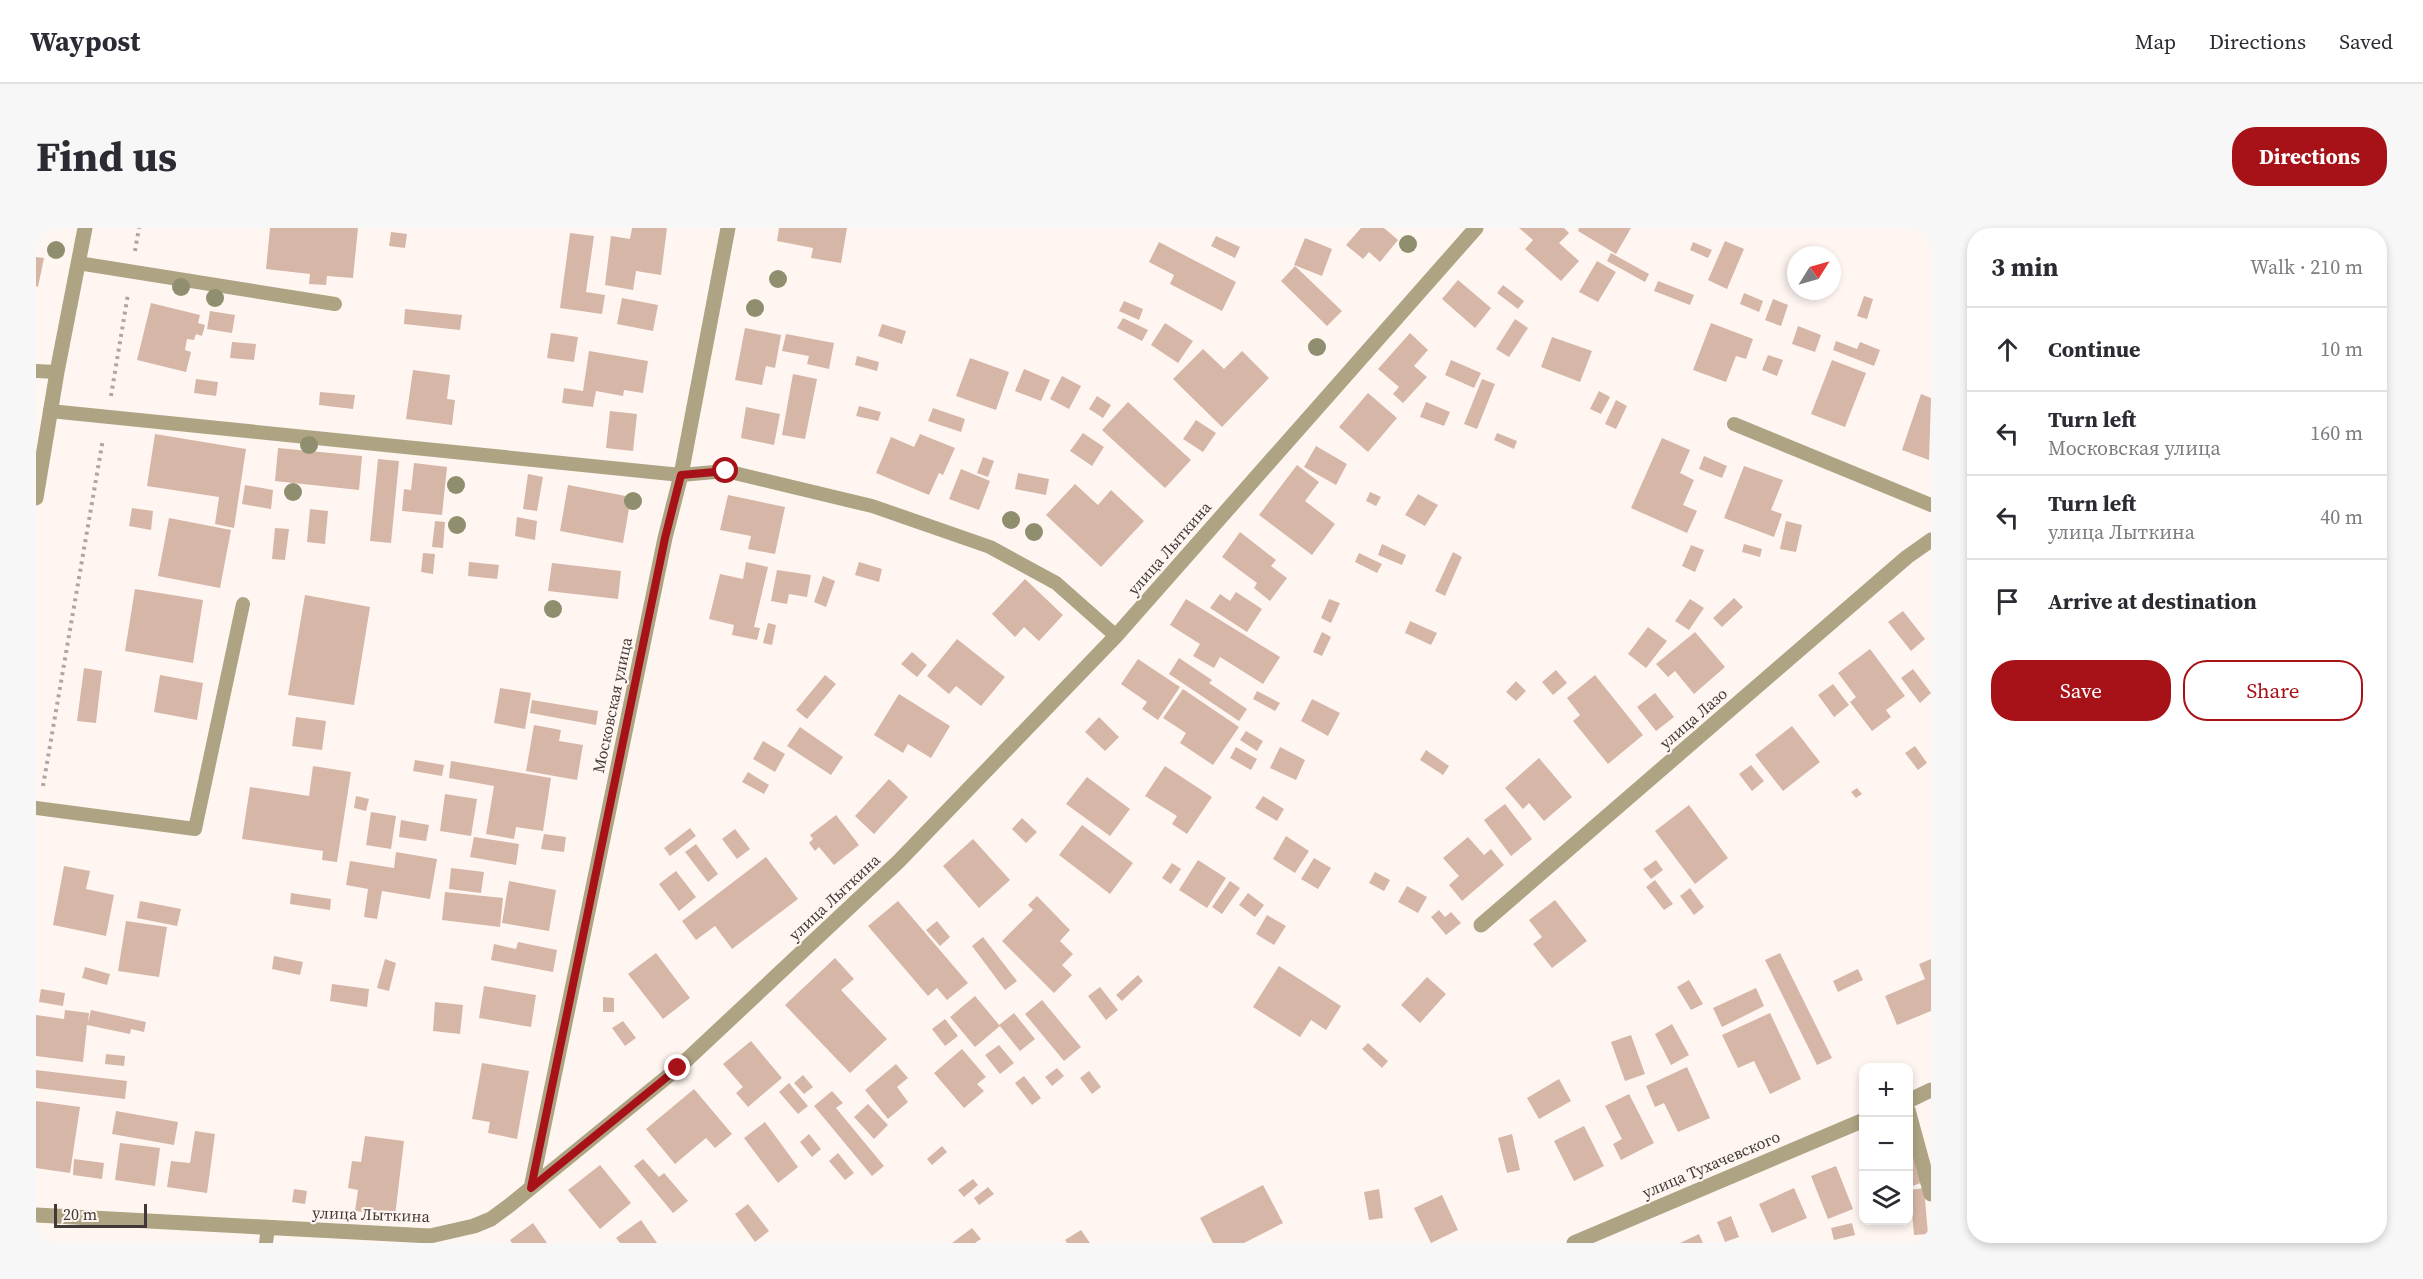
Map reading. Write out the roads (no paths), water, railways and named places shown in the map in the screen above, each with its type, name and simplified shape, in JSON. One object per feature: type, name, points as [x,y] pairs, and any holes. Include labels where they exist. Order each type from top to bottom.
[{"type":"street","points":[[36,498],[57,372],[85,228]]},
{"type":"street","name":"Московская улица","points":[[531,1188],[665,538],[681,475],[728,228]]},
{"type":"street","name":"улица Лыткина","points":[[36,1215],[430,1236],[450,1233],[491,1219],[678,1068],[899,861],[1116,636],[1476,228]]},
{"type":"street","name":"улица Лазо","points":[[1480,925],[1889,572],[1931,540]]},
{"type":"street","points":[[1913,1099],[1931,1090]]},
{"type":"street","points":[[1910,1117],[1931,1194]]},
{"type":"street","name":"улица Тухачевского","points":[[1574,1243],[1714,1181],[1859,1122]]},
{"type":"lane","points":[[78,263],[335,304]]},
{"type":"lane","points":[[36,371],[57,372]]},
{"type":"lane","points":[[50,411],[681,475],[726,471],[872,506],[990,547],[1056,583],[1116,636]]},
{"type":"lane","points":[[1734,424],[1931,505]]},
{"type":"lane","points":[[37,808],[195,829],[243,604]]},
{"type":"lane","points":[[266,1243],[268,1227]]}]
